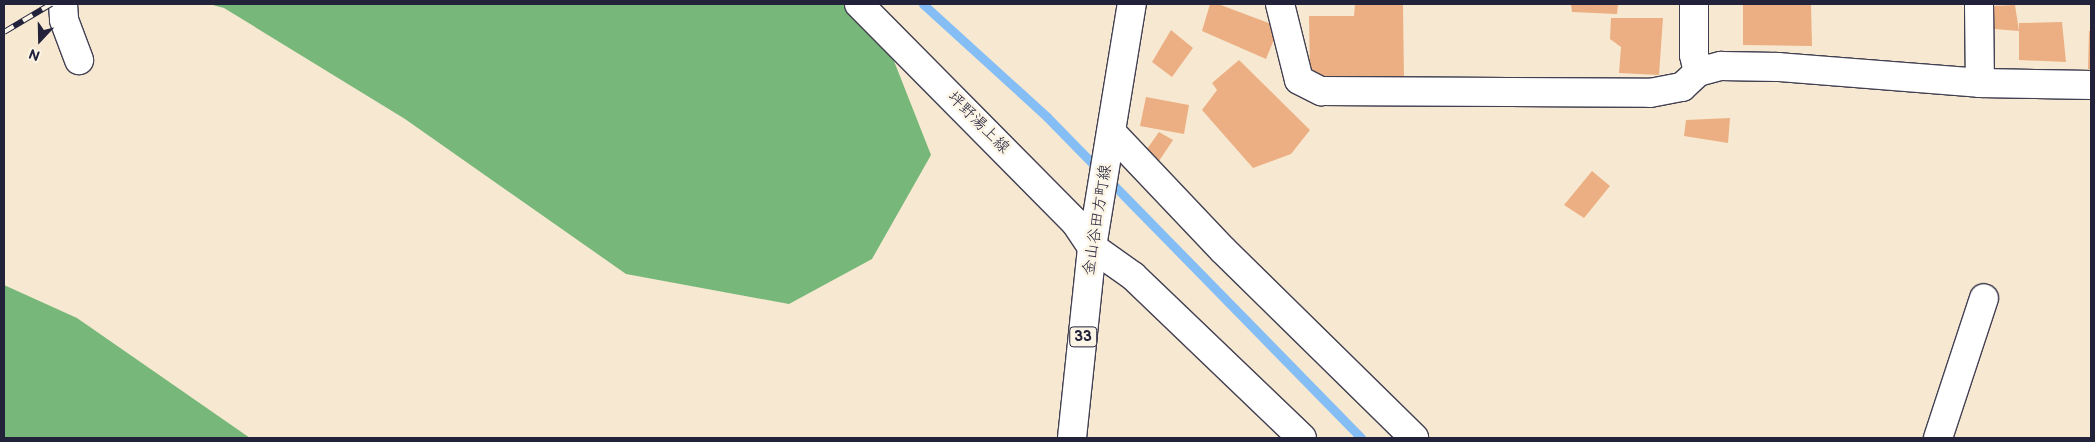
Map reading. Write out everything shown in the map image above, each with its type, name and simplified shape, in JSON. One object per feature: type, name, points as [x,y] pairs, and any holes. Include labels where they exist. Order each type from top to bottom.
[{"type":"street","points":[[63,4],[64,20],[79,60]]},
{"type":"street","name":"坪野湯上線","points":[[859,4],[1093,241],[1302,438]]},
{"type":"street","name":"金山谷田方町線","points":[[1072,438],[1093,241],[1132,4]]},
{"type":"street","points":[[1280,4],[1299,80],[1321,91],[1650,93],[1682,87],[1698,72],[1721,66],[1778,67],[1980,82],[2091,85]]},
{"type":"street","points":[[1694,4],[1694,55],[1698,72]]},
{"type":"street","points":[[1979,4],[1980,82]]},
{"type":"street","points":[[1112,133],[1223,250],[1414,438]]},
{"type":"street","points":[[1938,438],[1984,298]]},
{"type":"green space","points":[[209,4],[857,4],[879,23],[931,155],[872,259],[789,304],[626,274],[405,119],[224,8]]},
{"type":"green space","points":[[4,285],[77,318],[250,438],[4,438]]},
{"type":"building","points":[[1210,4],[1218,4],[1279,27],[1266,59],[1202,31]]},
{"type":"building","points":[[1355,4],[1403,4],[1404,80],[1310,78],[1309,16],[1354,16]]},
{"type":"building","points":[[1571,4],[1618,4],[1617,14],[1572,12]]},
{"type":"building","points":[[1743,4],[1811,4],[1812,46],[1743,45]]},
{"type":"building","points":[[2015,5],[2019,31],[1994,29],[1993,6]]},
{"type":"building","points":[[1611,18],[1663,18],[1659,75],[1619,73],[1621,47],[1610,39]]},
{"type":"building","points":[[2062,22],[2066,62],[2019,60],[2019,23]]},
{"type":"building","points":[[1171,30],[1193,48],[1172,77],[1152,62]]},
{"type":"building","points":[[2089,31],[2091,31],[2091,69],[2088,69]]},
{"type":"building","points":[[1239,60],[1310,130],[1291,154],[1253,168],[1202,110],[1217,90],[1212,83]]},
{"type":"building","points":[[1146,97],[1189,105],[1184,134],[1140,126]]},
{"type":"building","points":[[1730,118],[1728,143],[1684,136],[1686,120]]},
{"type":"building","points":[[1159,132],[1173,140],[1159,161],[1147,149]]},
{"type":"building","points":[[1592,171],[1610,186],[1584,218],[1564,205]]},
{"type":"waterway","points":[[923,4],[1047,117],[1361,438]]},
{"type":"railway","points":[[4,32],[51,4]]}]
